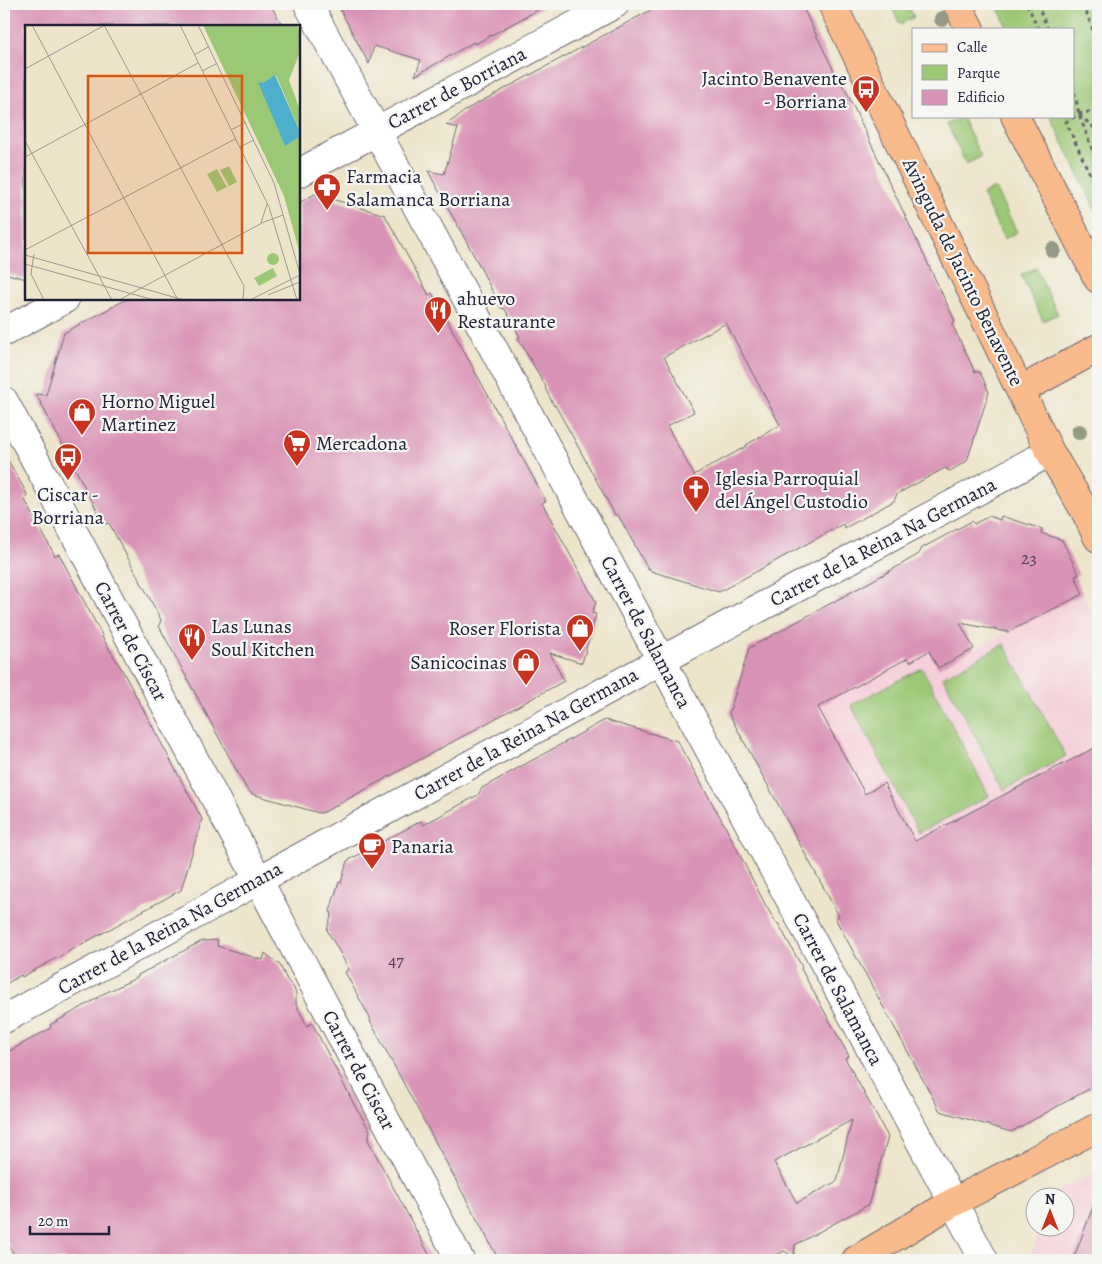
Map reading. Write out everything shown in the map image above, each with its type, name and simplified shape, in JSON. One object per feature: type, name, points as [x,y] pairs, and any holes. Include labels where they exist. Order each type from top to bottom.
[{"type":"main road","name":"Avinguda de Jacinto Benavente","points":[[832,4],[1050,452],[1092,508],[1098,538]]},
{"type":"main road","points":[[957,4],[969,28]]},
{"type":"main road","points":[[1016,118],[1098,279]]},
{"type":"main road","points":[[1021,390],[1098,348]]},
{"type":"main road","points":[[856,1260],[952,1203],[1098,1127]]},
{"type":"street","name":"Carrer de Salamanca","points":[[308,4],[984,1260]]},
{"type":"street","name":"Carrer de Borriana","points":[[300,172],[615,4]]},
{"type":"street","points":[[4,332],[63,300]]},
{"type":"street","name":"Carrer de Císcar","points":[[4,401],[258,880]]},
{"type":"street","name":"Carrer de la Reina Na Germana","points":[[4,1019],[662,660],[1050,452]]},
{"type":"street","name":"Carrer de Ciscar","points":[[258,880],[460,1260]]},
{"type":"path","points":[[1027,4],[1038,28]]},
{"type":"path","points":[[1037,4],[1048,28]]},
{"type":"path","points":[[1083,4],[1098,43]]},
{"type":"path","points":[[1074,91],[1078,114],[1098,131]]},
{"type":"path","points":[[1074,105],[1098,165]]},
{"type":"path","points":[[1074,117],[1098,110]]},
{"type":"path","points":[[1072,118],[1066,122],[1098,192]]},
{"type":"shaded area","points":[[888,572],[938,668],[1083,594],[1098,625],[1098,764],[1008,808],[833,905],[729,714],[749,648]]},
{"type":"shaded area","points":[[1098,1170],[1098,1260],[1030,1260],[1037,1236],[1074,1236],[1074,1186],[1067,1186]]},
{"type":"green space","points":[[890,4],[907,4],[914,17],[900,24]]},
{"type":"green space","points":[[996,4],[1098,4],[1098,215],[1051,118],[1074,118],[1074,28],[1008,28]]},
{"type":"green space","points":[[962,118],[981,157],[966,164],[947,124]]},
{"type":"green space","points":[[995,188],[1017,232],[1004,239],[982,194]]},
{"type":"green space","points":[[1036,268],[1058,314],[1043,321],[1021,275]]},
{"type":"green space","points":[[1004,644],[1066,756],[1004,790],[943,677]]},
{"type":"green space","points":[[922,668],[989,796],[919,833],[851,705]]},
{"type":"building","points":[[4,4],[270,4],[282,25],[25,25],[25,279],[4,273]]},
{"type":"building","points":[[337,4],[549,4],[475,44],[474,42],[415,76],[421,60],[374,46],[369,64]]},
{"type":"building","points":[[662,4],[801,4],[840,83],[847,93],[955,321],[952,324],[975,372],[980,372],[989,392],[967,461],[950,471],[945,468],[897,494],[894,501],[845,528],[843,524],[719,592],[648,569],[618,515],[615,515],[554,406],[505,309],[501,308],[428,171],[444,174],[458,128],[446,125],[469,108]],"holes":[[[726,323],[780,425],[747,446],[694,475],[667,426],[694,412],[664,357]]]},
{"type":"building","points":[[315,194],[385,215],[429,295],[432,293],[546,501],[542,503],[596,602],[592,613],[596,614],[582,663],[550,653],[564,681],[319,813],[252,794],[246,788],[159,626],[161,620],[149,597],[109,523],[104,524],[36,394],[46,395],[64,333],[125,300],[300,300],[300,202]]},
{"type":"building","points":[[4,453],[27,494],[25,500],[55,556],[59,554],[102,637],[121,668],[202,819],[181,890],[4,985]]},
{"type":"building","points":[[989,516],[1000,520],[1001,516],[1042,529],[1041,533],[1062,540],[1079,575],[1075,576],[1083,594],[1008,632],[960,623],[974,649],[938,668],[929,651],[910,662],[908,658],[818,707],[865,794],[884,783],[915,841],[1098,746],[1098,1084],[1011,1132],[940,1111],[835,918],[839,916],[729,714],[749,648],[888,572],[919,554],[922,548],[972,521],[974,524]]},
{"type":"building","points":[[605,720],[677,741],[724,824],[766,906],[778,923],[802,967],[801,969],[849,1056],[845,1058],[888,1137],[868,1205],[795,1245],[794,1257],[784,1251],[767,1260],[499,1260],[370,1021],[345,972],[349,969],[327,930],[333,901],[339,882],[341,883],[347,861],[421,821],[423,825],[478,795],[482,788]],"holes":[[[852,1120],[837,1181],[797,1203],[774,1162]]]},
{"type":"building","points":[[218,940],[217,946],[263,960],[265,953],[280,965],[287,980],[294,988],[296,1004],[307,1026],[312,1023],[358,1112],[370,1131],[368,1140],[432,1260],[17,1260],[4,1237],[4,1054],[51,1028],[50,1025],[103,994],[138,977],[138,975],[202,941]]},
{"type":"building","points":[[1096,1199],[1098,1200],[1098,1260],[1073,1260]]},
{"type":"place","name":"Jacinto Benavente - Borriana","points":[[866,113]]},
{"type":"place","name":"Farmacia Salamanca Borriana","points":[[327,211]]},
{"type":"place","name":"ahuevo Restaurante","points":[[438,334]]},
{"type":"place","name":"Horno Miguel Martinez","points":[[82,436]]},
{"type":"place","name":"Mercadona","points":[[297,467]]},
{"type":"place","name":"Ciscar - Borriana","points":[[68,481]]},
{"type":"place","name":"Iglesia Parroquial del Ángel Custodio","points":[[696,513]]},
{"type":"place","name":"Roser Florista","points":[[580,652]]},
{"type":"place","name":"Las Lunas Soul Kitchen","points":[[192,661]]},
{"type":"place","name":"Sanicocinas","points":[[526,686]]},
{"type":"place","name":"Panaria","points":[[372,870]]}]
